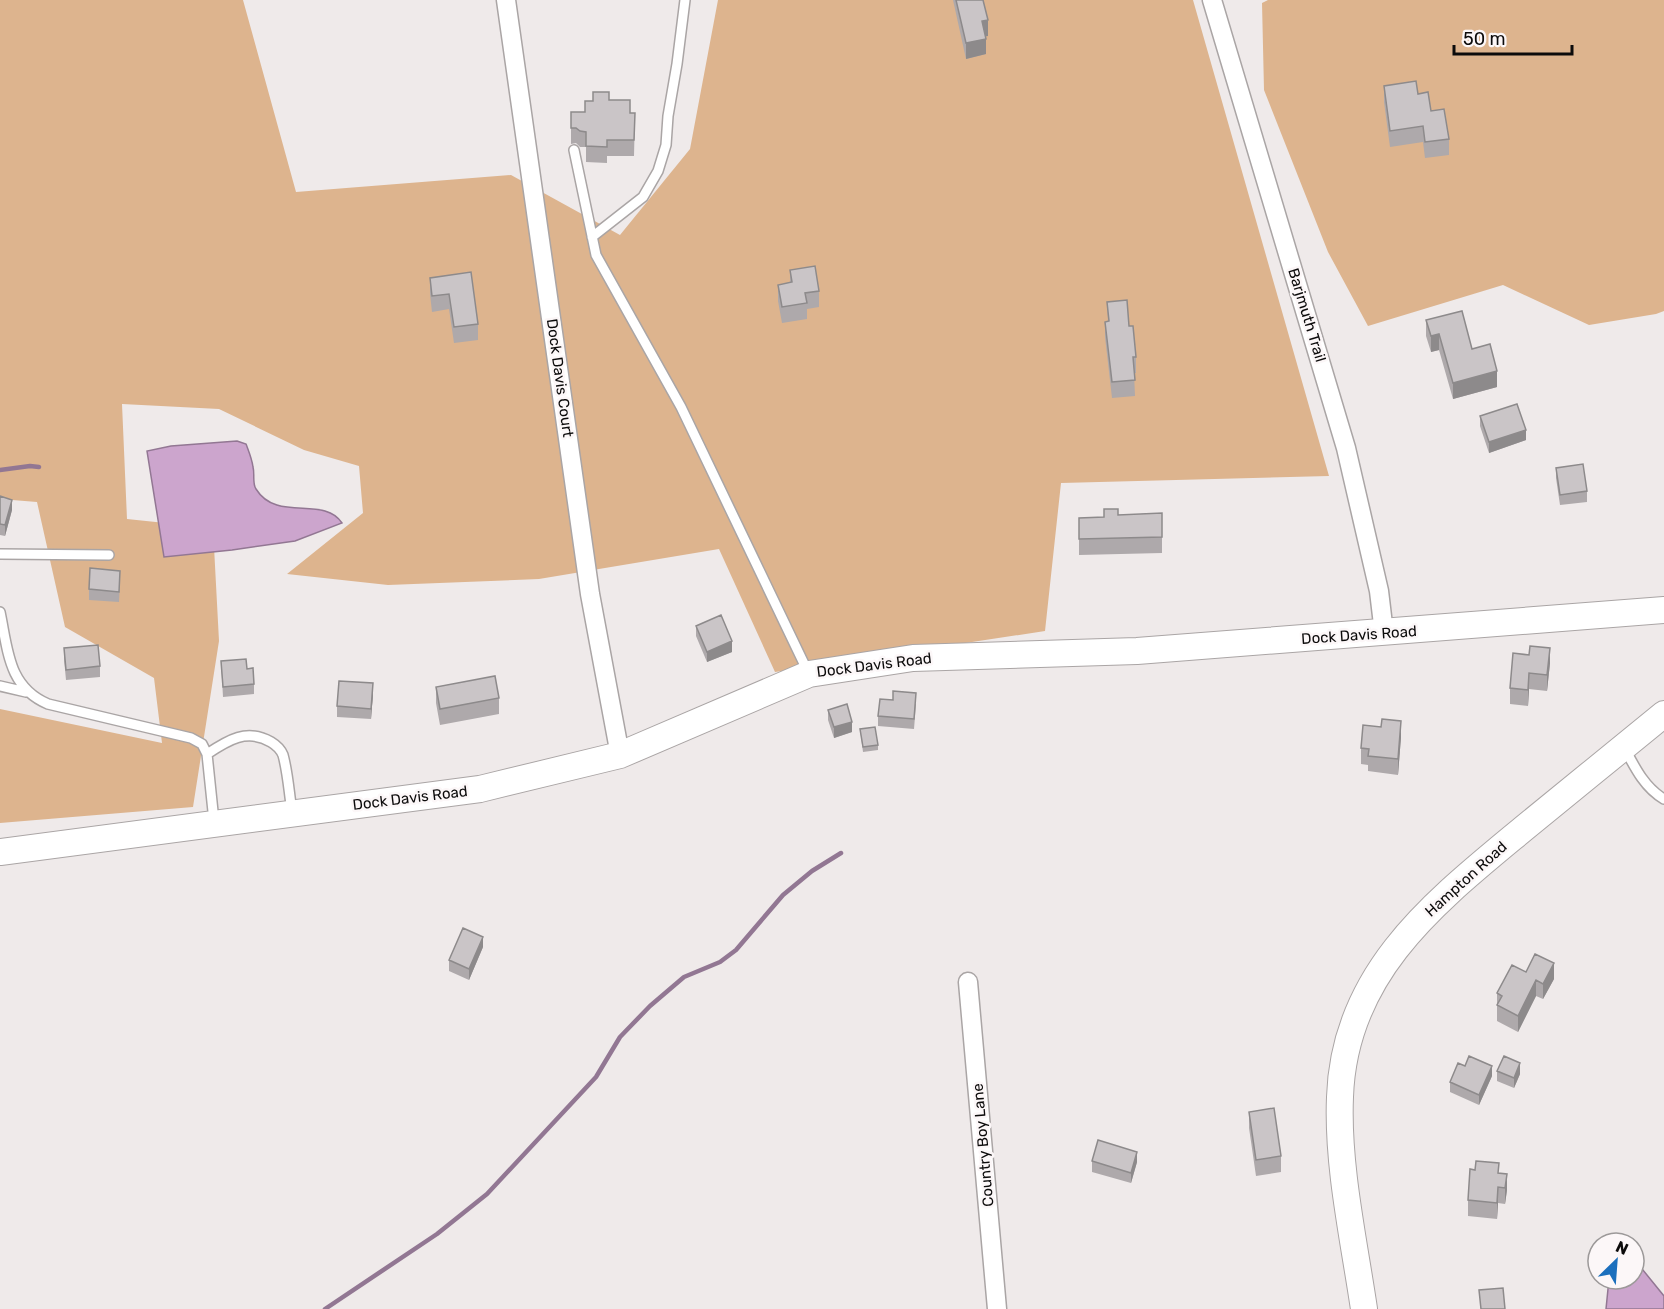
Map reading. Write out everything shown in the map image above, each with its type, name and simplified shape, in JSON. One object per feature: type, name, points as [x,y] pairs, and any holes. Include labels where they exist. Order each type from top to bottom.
[{"type":"street","name":"Dock Davis Court","points":[[506,0],[590,594],[620,755]]},
{"type":"street","name":"Barjmuth Trail","points":[[1212,0],[1346,448],[1379,591],[1384,633]]},
{"type":"street","name":"Dock Davis Road","points":[[0,852],[480,789],[620,755],[809,674],[913,658],[1137,651],[1664,610]]},
{"type":"street","name":"Hampton Road","points":[[1364,1309],[1341,1151],[1340,1100],[1347,1046],[1363,1001],[1389,957],[1408,933],[1447,893],[1664,714]]},
{"type":"street","name":"Country Boy Lane","points":[[968,982],[997,1309]]},
{"type":"lane","points":[[592,237],[643,197],[658,171],[666,144],[685,0]]},
{"type":"lane","points":[[574,150],[596,255],[681,407],[809,674]]},
{"type":"lane","points":[[0,554],[109,555]]},
{"type":"lane","points":[[0,612],[11,666],[26,692],[36,699],[48,704],[191,738],[202,744],[207,754],[214,824]]},
{"type":"lane","points":[[0,686],[26,692]]},
{"type":"lane","points":[[207,754],[225,742],[242,735],[261,736],[275,744],[282,754],[292,813]]},
{"type":"lane","points":[[1624,747],[1640,776],[1655,794],[1664,799]]},
{"type":"shaded area","points":[[0,0],[243,0],[296,192],[511,175],[620,235],[690,149],[718,0],[1193,0],[1329,476],[1061,483],[1045,631],[775,672],[719,549],[539,579],[388,585],[287,574],[363,513],[359,466],[304,450],[219,409],[122,404],[127,519],[213,528],[219,641],[193,807],[0,823],[0,709],[162,743],[154,678],[65,627],[37,502],[0,499]]},
{"type":"shaded area","points":[[1268,0],[1664,0],[1664,311],[1589,325],[1503,285],[1368,326],[1328,252],[1264,90],[1262,3]]},
{"type":"shaded area","points":[[237,441],[246,444],[253,464],[255,487],[265,499],[276,505],[324,511],[334,515],[342,523],[295,541],[164,557],[147,451],[171,446]]},
{"type":"shaded area","points":[[1646,1274],[1664,1296],[1664,1309],[1606,1309],[1608,1291],[1646,1291]]},
{"type":"building","points":[[956,0],[983,0],[988,20],[982,21],[986,39],[966,43]]},
{"type":"building","points":[[1416,81],[1418,94],[1428,92],[1431,111],[1444,109],[1449,139],[1425,142],[1423,126],[1390,131],[1384,86]]},
{"type":"building","points":[[593,92],[609,92],[609,100],[630,100],[630,113],[635,113],[634,140],[607,140],[607,147],[586,146],[586,132],[571,128],[571,112],[585,112],[585,101],[593,101]]},
{"type":"building","points":[[815,266],[819,291],[805,293],[807,303],[782,307],[778,285],[792,282],[790,270]]},
{"type":"building","points":[[471,272],[478,324],[454,327],[449,294],[432,296],[430,278]]},
{"type":"building","points":[[1127,300],[1129,326],[1133,326],[1136,357],[1133,357],[1135,380],[1112,382],[1105,322],[1109,321],[1107,302]]},
{"type":"building","points":[[1462,311],[1472,349],[1490,344],[1497,371],[1453,383],[1439,334],[1431,336],[1426,320]]},
{"type":"building","points":[[1517,404],[1526,430],[1489,442],[1480,416]]},
{"type":"building","points":[[1583,464],[1587,491],[1560,495],[1556,468]]},
{"type":"building","points":[[0,496],[12,500],[5,525],[0,524]]},
{"type":"building","points":[[1104,509],[1118,509],[1118,515],[1162,513],[1162,537],[1079,539],[1079,518],[1104,517]]},
{"type":"building","points":[[90,568],[120,571],[119,592],[89,589]]},
{"type":"building","points":[[721,615],[732,641],[707,652],[696,626]]},
{"type":"building","points":[[98,645],[100,666],[66,670],[64,648]]},
{"type":"building","points":[[1530,646],[1550,648],[1547,675],[1529,673],[1528,690],[1510,688],[1513,653],[1529,655]]},
{"type":"building","points":[[246,659],[247,669],[253,668],[254,684],[223,687],[221,661]]},
{"type":"building","points":[[495,676],[499,698],[440,709],[436,687]]},
{"type":"building","points":[[339,681],[373,683],[371,709],[337,706]]},
{"type":"building","points":[[893,691],[916,693],[914,719],[878,716],[880,699],[893,700]]},
{"type":"building","points":[[847,704],[852,722],[834,727],[828,710]]},
{"type":"building","points":[[1382,719],[1401,721],[1398,759],[1368,756],[1369,749],[1361,748],[1363,725],[1381,727]]},
{"type":"building","points":[[875,727],[878,745],[863,747],[860,729]]},
{"type":"building","points":[[463,928],[483,937],[469,969],[449,960]]},
{"type":"building","points":[[1535,954],[1554,963],[1543,984],[1536,980],[1518,1016],[1497,1005],[1502,996],[1497,993],[1512,965],[1526,972]]},
{"type":"building","points":[[1469,1056],[1492,1066],[1479,1095],[1450,1082],[1458,1063],[1465,1066]]},
{"type":"building","points":[[1504,1056],[1520,1063],[1514,1078],[1497,1071]]},
{"type":"building","points":[[1274,1108],[1281,1156],[1256,1160],[1249,1112]]},
{"type":"building","points":[[1098,1140],[1137,1152],[1131,1173],[1092,1161]]},
{"type":"building","points":[[1476,1161],[1499,1163],[1498,1173],[1507,1174],[1505,1188],[1498,1187],[1497,1203],[1468,1200],[1470,1169],[1475,1170]]},
{"type":"building","points":[[1503,1288],[1505,1309],[1481,1309],[1479,1290]]},
{"type":"waterway","points":[[0,470],[39,467]]},
{"type":"waterway","points":[[325,1309],[437,1234],[487,1194],[596,1077],[620,1037],[650,1006],[684,977],[720,962],[736,950],[783,895],[812,871],[841,853]]}]
